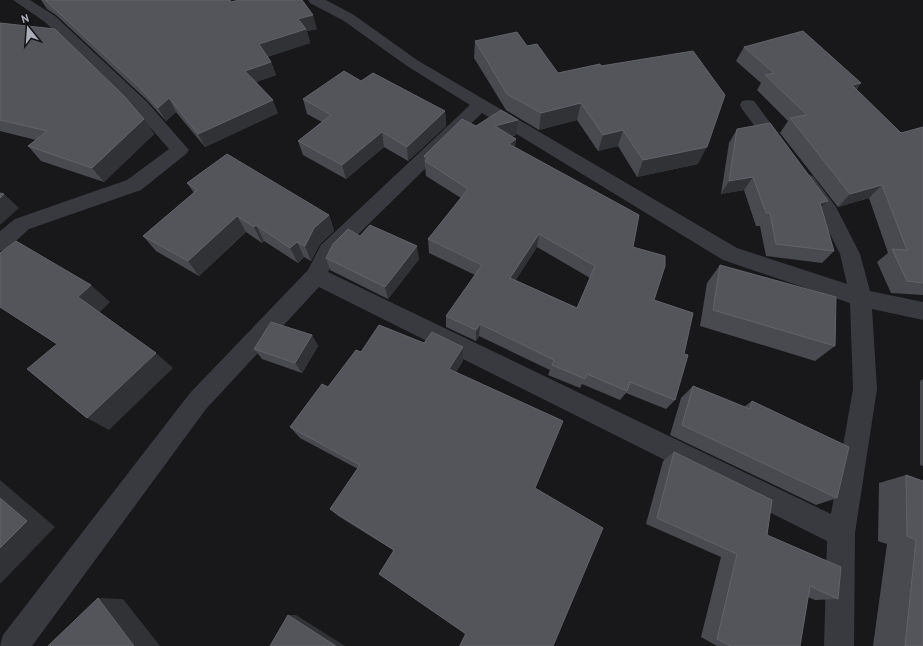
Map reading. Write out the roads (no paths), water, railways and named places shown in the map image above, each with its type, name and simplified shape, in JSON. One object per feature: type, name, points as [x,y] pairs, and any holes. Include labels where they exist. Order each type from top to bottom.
[{"type":"street","points":[[0,243],[22,224],[134,184],[180,150],[141,106],[50,19],[20,0]]},
{"type":"street","points":[[315,0],[349,18],[412,63],[480,105],[730,254],[861,298],[923,311]]},
{"type":"street","points":[[14,646],[198,401],[316,276],[328,251],[480,105]]},
{"type":"street","points":[[748,105],[832,219],[850,254],[861,298],[865,389],[841,533],[839,646]]},
{"type":"street","points":[[316,276],[841,533]]}]
